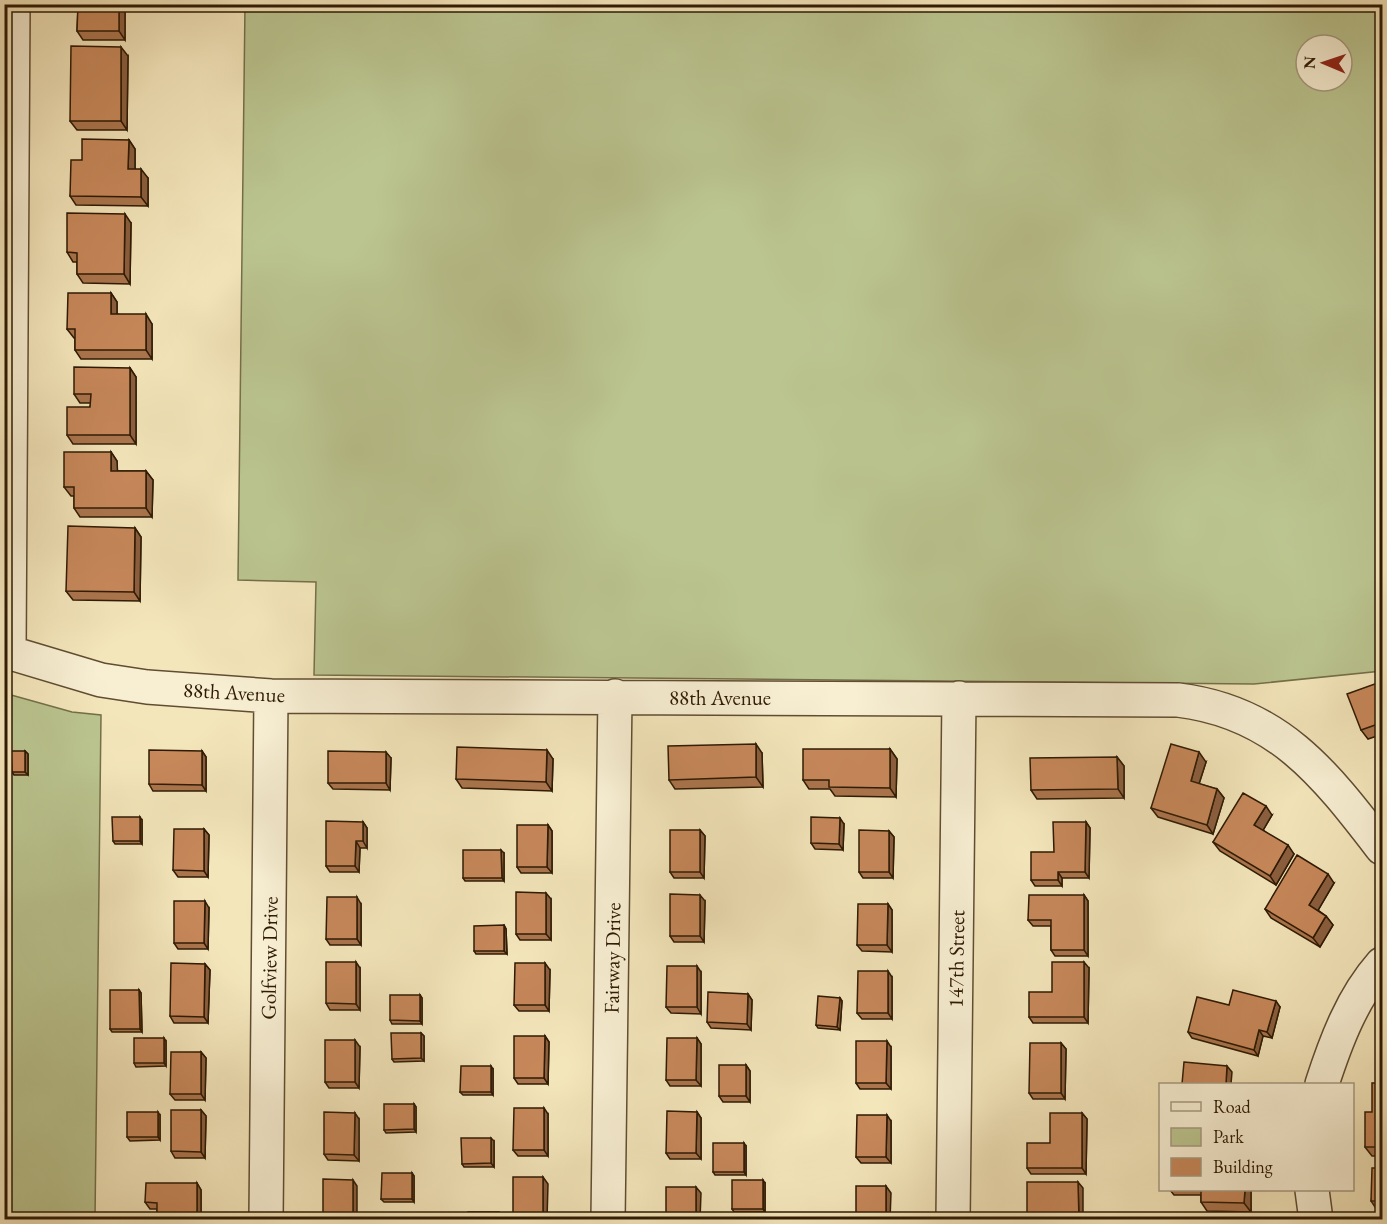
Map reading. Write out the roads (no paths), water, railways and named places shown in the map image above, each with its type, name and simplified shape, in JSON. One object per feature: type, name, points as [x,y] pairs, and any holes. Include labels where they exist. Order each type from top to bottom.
[{"type":"street","points":[[7,651],[7,309],[13,4]]},
{"type":"street","name":"88th Avenue","points":[[7,651],[100,680],[147,687],[271,696],[959,698],[1178,700],[1207,704],[1243,716],[1315,765],[1383,848]]},
{"type":"street","name":"Golfview Drive","points":[[266,1220],[271,696]]},
{"type":"street","name":"Fairway Drive","points":[[608,1220],[615,696]]},
{"type":"street","name":"147th Street","points":[[953,1220],[959,698]]},
{"type":"street","points":[[1322,1083],[1333,1048],[1351,1010],[1383,964]]},
{"type":"street","points":[[1312,1191],[1316,1220]]}]
